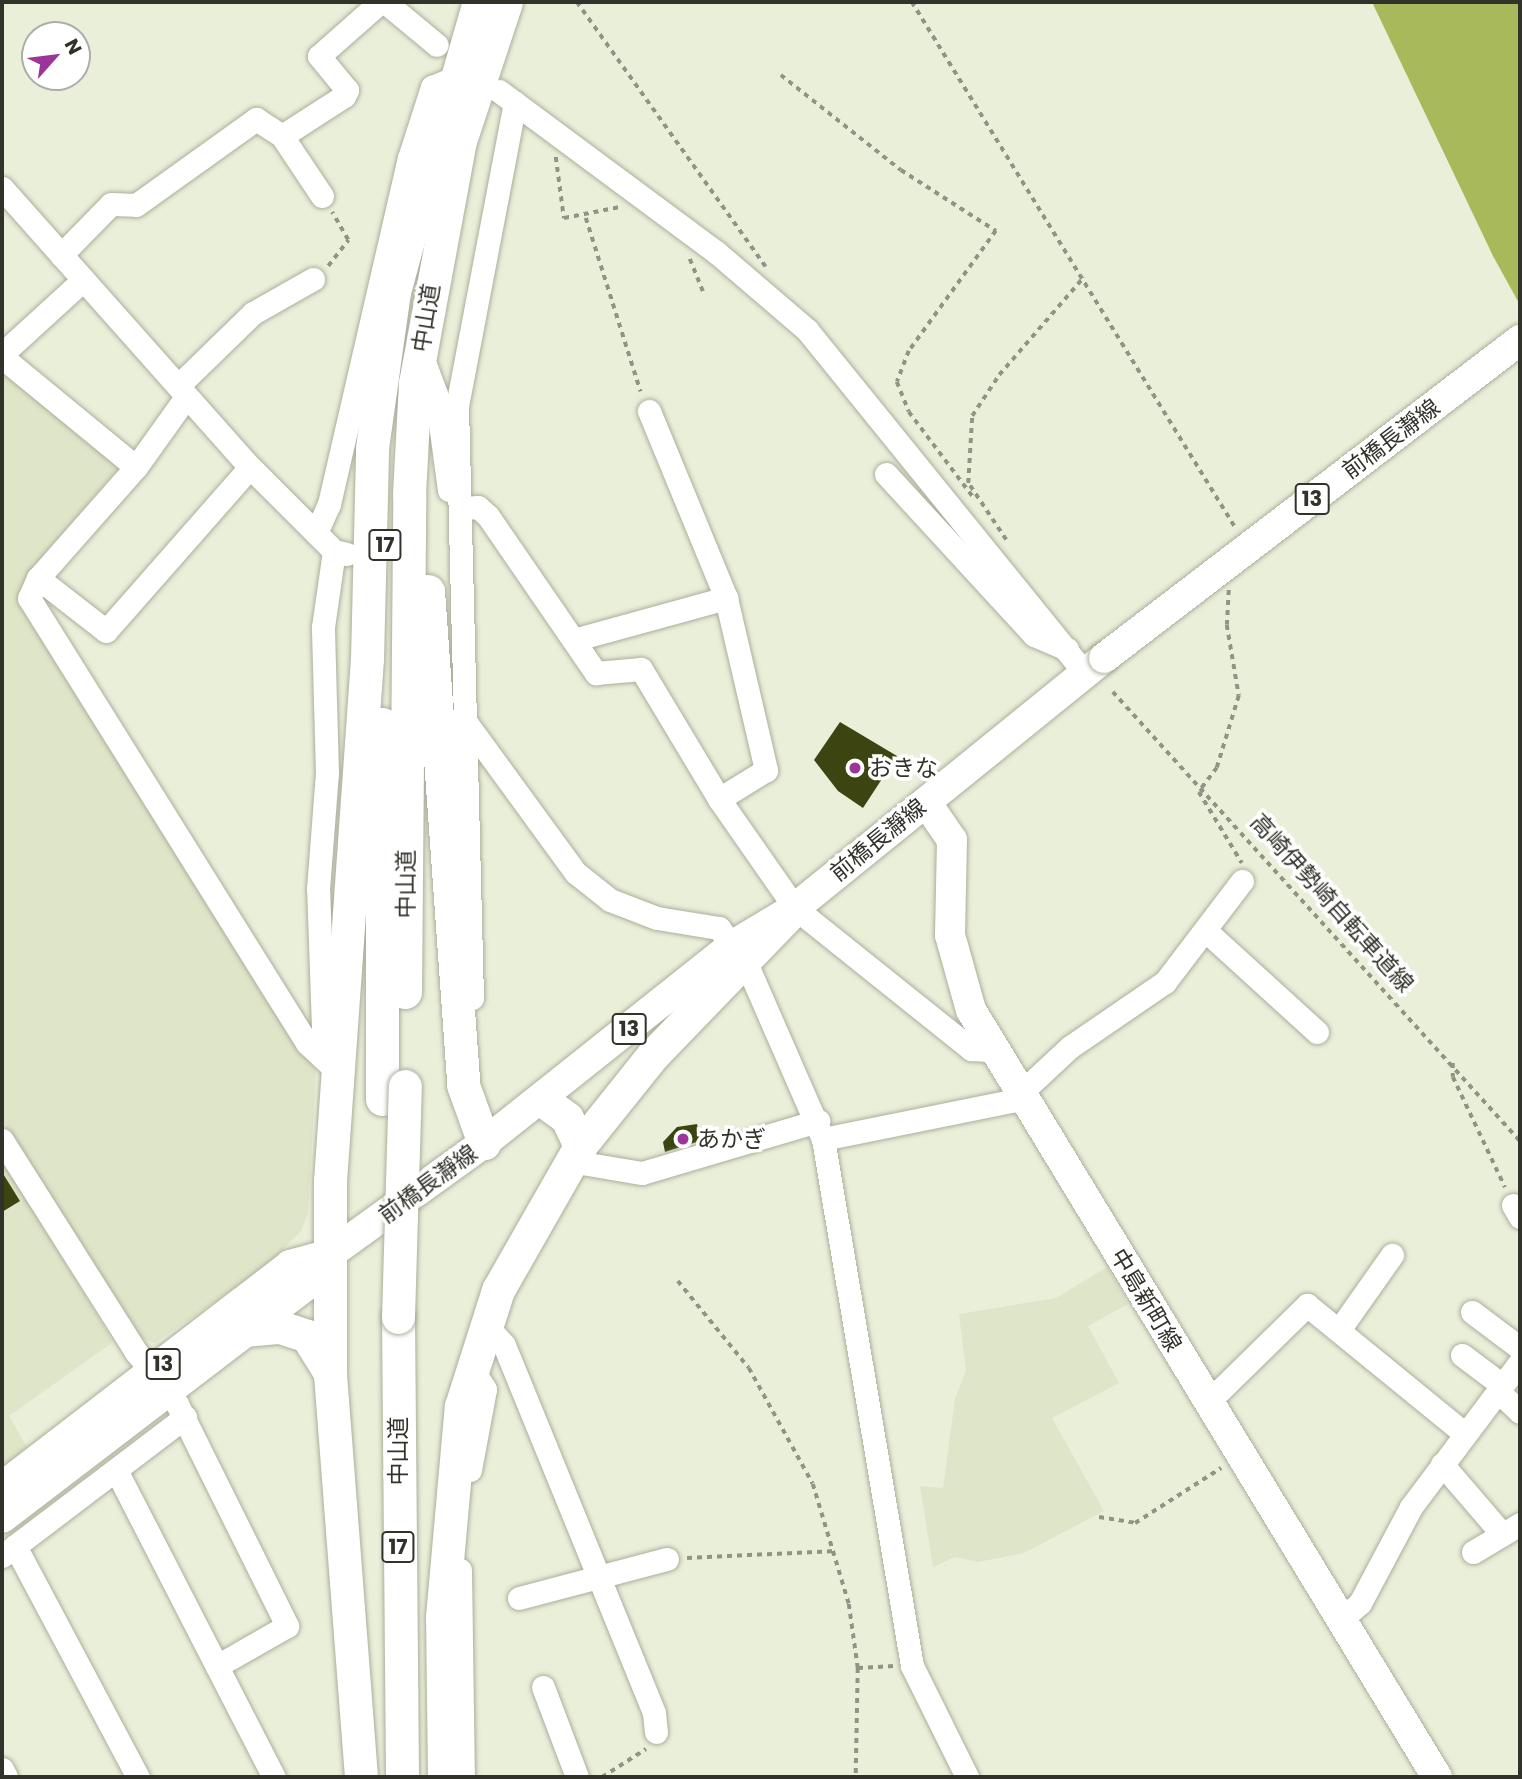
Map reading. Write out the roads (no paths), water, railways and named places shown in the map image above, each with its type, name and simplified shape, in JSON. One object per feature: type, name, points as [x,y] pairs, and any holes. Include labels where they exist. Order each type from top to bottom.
[{"type":"highway","name":"中山道","points":[[394,1092],[385,535],[397,370],[423,185],[453,78],[479,2]]},
{"type":"highway","name":"中山道","points":[[382,1777],[388,1320],[409,494],[415,383],[460,141],[506,2]]},
{"type":"highway","name":"17","points":[[361,1777],[330,1375],[330,1064],[367,659],[372,447],[394,292],[423,185]]},
{"type":"highway","name":"17","points":[[415,383],[463,1085],[484,1143]]},
{"type":"highway","points":[[444,1777],[442,1617],[461,1406],[485,1324],[575,1154],[653,1055],[737,956],[795,908]]},
{"type":"highway","points":[[541,1099],[567,1118],[575,1154]]},
{"type":"highway","name":"中山道","points":[[388,1320],[402,1777]]},
{"type":"highway","points":[[244,1330],[280,1327],[307,1336],[330,1375]]},
{"type":"main road","name":"前橋長瀞線","points":[[795,908],[926,802],[1085,660],[1520,340]]},
{"type":"main road","name":"中島新町線","points":[[926,802],[952,840],[949,914],[956,972],[993,1051],[1437,1777]]},
{"type":"main road","name":"前橋長瀞線","points":[[2,1487],[244,1330],[305,1286],[330,1254],[737,956]]},
{"type":"main road","name":"前橋長瀞線","points":[[2,1518],[160,1382],[290,1265],[330,1254]]},
{"type":"street","points":[[282,136],[344,96],[347,90],[319,56],[382,2],[408,10],[437,45]]},
{"type":"street","points":[[316,533],[329,504],[409,158],[432,87],[453,78]]},
{"type":"street","points":[[474,1057],[457,406],[507,97],[716,252],[807,330],[1085,660]]},
{"type":"street","points":[[61,255],[111,204],[136,205],[256,119],[282,136],[322,196]]},
{"type":"street","points":[[2,188],[250,467],[316,533],[341,552],[323,627],[328,759],[318,889],[330,1064]]},
{"type":"street","points":[[313,279],[253,313],[183,390],[136,467],[38,578],[32,608],[307,1043],[330,1064]]},
{"type":"street","points":[[83,280],[2,355],[136,467]]},
{"type":"street","points":[[420,350],[436,394],[461,519]]},
{"type":"street","points":[[649,411],[726,597],[766,770],[719,799]]},
{"type":"street","points":[[38,578],[106,631],[250,467]]},
{"type":"street","points":[[886,474],[1034,635],[1085,660]]},
{"type":"street","points":[[461,519],[478,508],[488,516],[577,639],[596,673],[641,668],[719,799],[795,908],[971,1049],[993,1051]]},
{"type":"street","points":[[440,588],[463,594]]},
{"type":"street","points":[[577,639],[726,597]]},
{"type":"street","points":[[465,721],[576,873],[610,900],[657,918],[719,928],[737,956],[820,1130],[838,1198],[912,1666],[967,1777]]},
{"type":"street","points":[[575,1154],[642,1173],[820,1130],[1012,1101],[1070,1047],[1165,982],[1242,881]]},
{"type":"street","points":[[1206,931],[1317,1032]]},
{"type":"street","points":[[2,1140],[185,1417],[288,1626],[217,1666]]},
{"type":"street","points":[[1339,1330],[1392,1255]]},
{"type":"street","points":[[1208,1402],[1307,1305],[1464,1433]]},
{"type":"street","points":[[1472,1312],[1520,1348]]},
{"type":"street","points":[[485,1324],[504,1345],[600,1577],[656,1732]]},
{"type":"street","points":[[1461,1355],[1500,1388],[1520,1412]]},
{"type":"street","points":[[1341,1620],[1360,1603],[1442,1464],[1520,1362]]},
{"type":"street","points":[[463,1777],[461,1529],[485,1389],[472,1369]]},
{"type":"street","points":[[138,1777],[8,1551],[185,1417]]},
{"type":"street","points":[[1442,1464],[1511,1529],[1473,1552]]},
{"type":"street","points":[[116,1471],[274,1777]]},
{"type":"street","points":[[519,1598],[667,1559]]},
{"type":"street","points":[[543,1687],[577,1777]]},
{"type":"street","points":[[2,1769],[6,1777]]},
{"type":"place","name":"おきな","points":[[855,768]]},
{"type":"place","name":"あかぎ","points":[[683,1139]]}]
